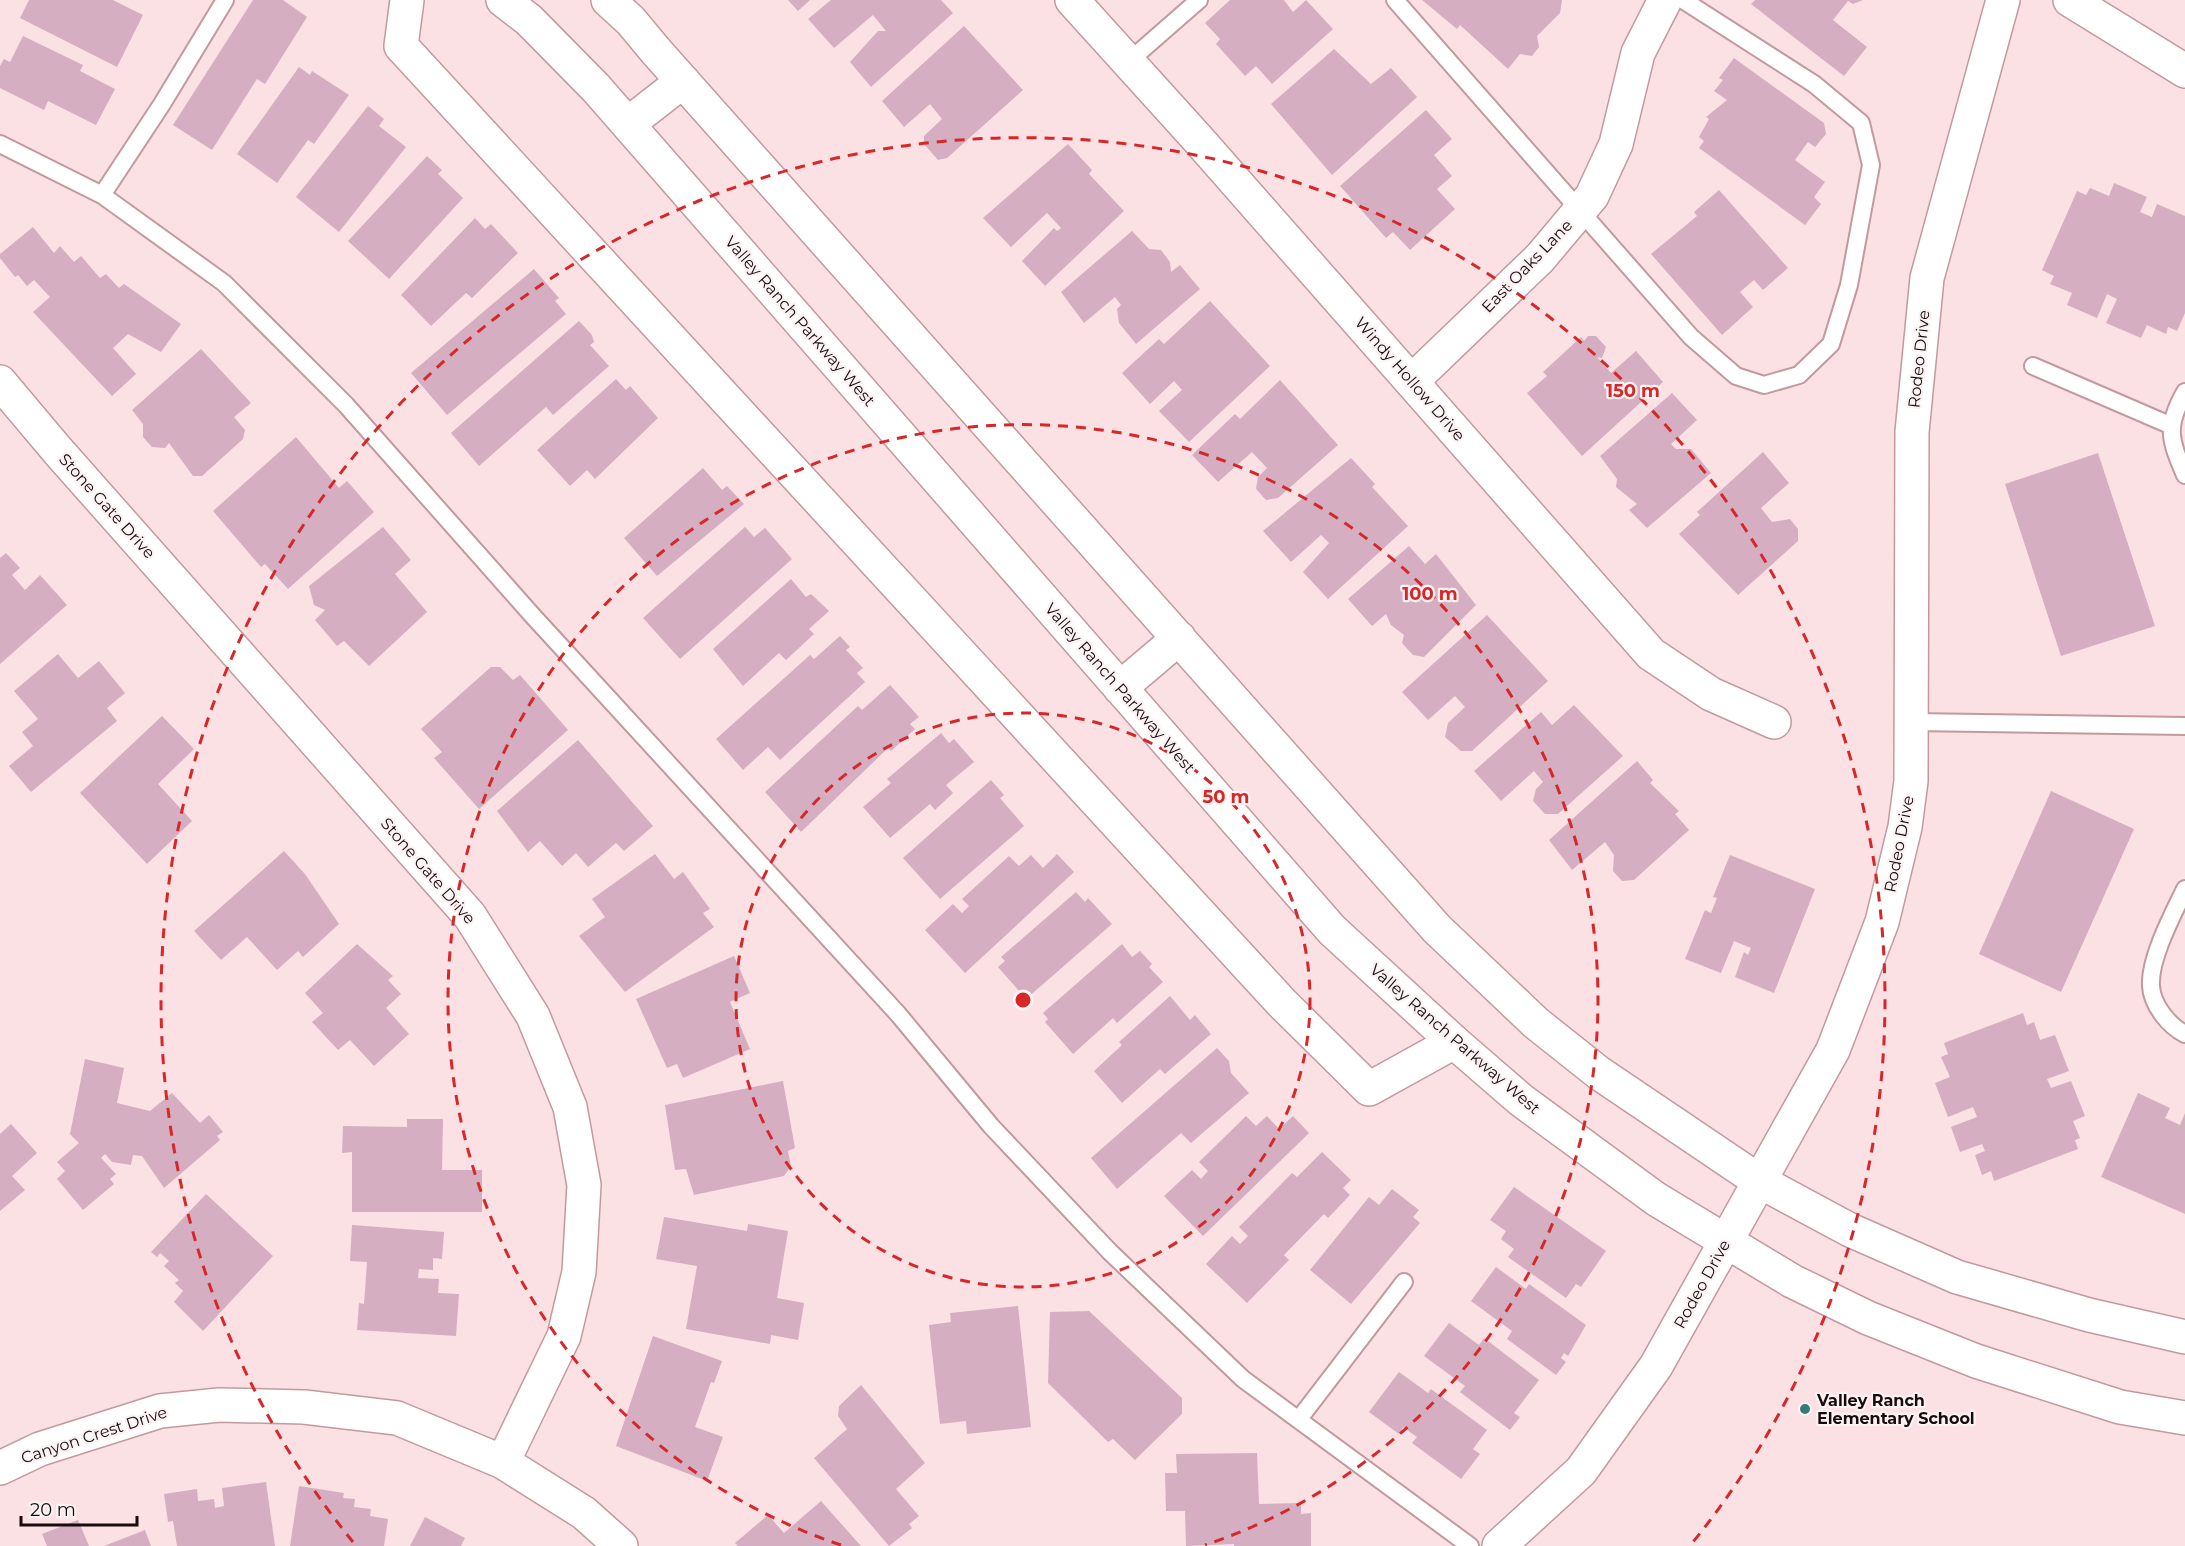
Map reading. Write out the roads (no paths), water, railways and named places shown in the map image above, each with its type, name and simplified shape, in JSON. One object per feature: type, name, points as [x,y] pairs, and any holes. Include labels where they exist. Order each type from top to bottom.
[{"type":"street","points":[[407,0],[401,46],[1282,1003],[1369,1089],[1454,1042]]},
{"type":"street","name":"Valley Ranch Parkway West","points":[[503,0],[529,20],[596,88],[1332,930],[1521,1100],[1656,1199],[1792,1281],[1858,1314],[1976,1361],[2120,1407],[2185,1418]]},
{"type":"street","points":[[608,0],[632,21],[1437,929],[1536,1023],[1599,1073],[1759,1181],[1850,1230],[1958,1276],[2089,1315],[2185,1337]]},
{"type":"street","name":"Windy Hollow Drive","points":[[1072,0],[1412,381],[1651,654],[1711,694],[1774,722]]},
{"type":"street","name":"East Oaks Lane","points":[[1412,381],[1540,258],[1592,196],[1616,144],[1638,53],[1665,0]]},
{"type":"street","name":"Rodeo Drive","points":[[1499,1546],[1581,1471],[1656,1366],[1833,1050],[1882,922],[1905,827],[1911,781],[1912,432],[1927,278],[2003,0]]},
{"type":"street","points":[[2070,0],[2185,70]]},
{"type":"street","points":[[628,124],[683,81]]},
{"type":"street","name":"Stone Gate Drive","points":[[0,382],[58,452],[470,916],[533,1016],[570,1107],[584,1185],[579,1272],[564,1336],[503,1462]]},
{"type":"street","points":[[1120,688],[1179,638]]},
{"type":"street","name":"Canyon Crest Drive","points":[[0,1468],[40,1449],[160,1411],[219,1405],[304,1407],[397,1418],[503,1462],[584,1513],[621,1546]]},
{"type":"lane","points":[[102,195],[162,104],[225,0]]},
{"type":"lane","points":[[1128,62],[1199,0]]},
{"type":"lane","points":[[1395,0],[1691,337],[1736,376],[1764,384],[1799,375],[1831,344],[1849,285],[1871,165],[1861,123],[1814,84],[1683,0]]},
{"type":"lane","points":[[0,144],[102,195],[224,283],[346,405],[532,615],[898,1014],[991,1126],[1110,1252],[1234,1371],[1470,1546]]},
{"type":"lane","points":[[2032,366],[2172,426]]},
{"type":"lane","points":[[2185,392],[2176,409],[2172,426],[2172,444],[2185,474]]},
{"type":"lane","points":[[1911,722],[2185,726]]},
{"type":"lane","points":[[2185,889],[2164,935],[2155,962],[2151,987],[2162,1016],[2178,1031],[2185,1034]]},
{"type":"lane","points":[[1299,1419],[1404,1282]]},
{"type":"place","name":"Valley Ranch Elementary School","points":[[1805,1409]]}]
